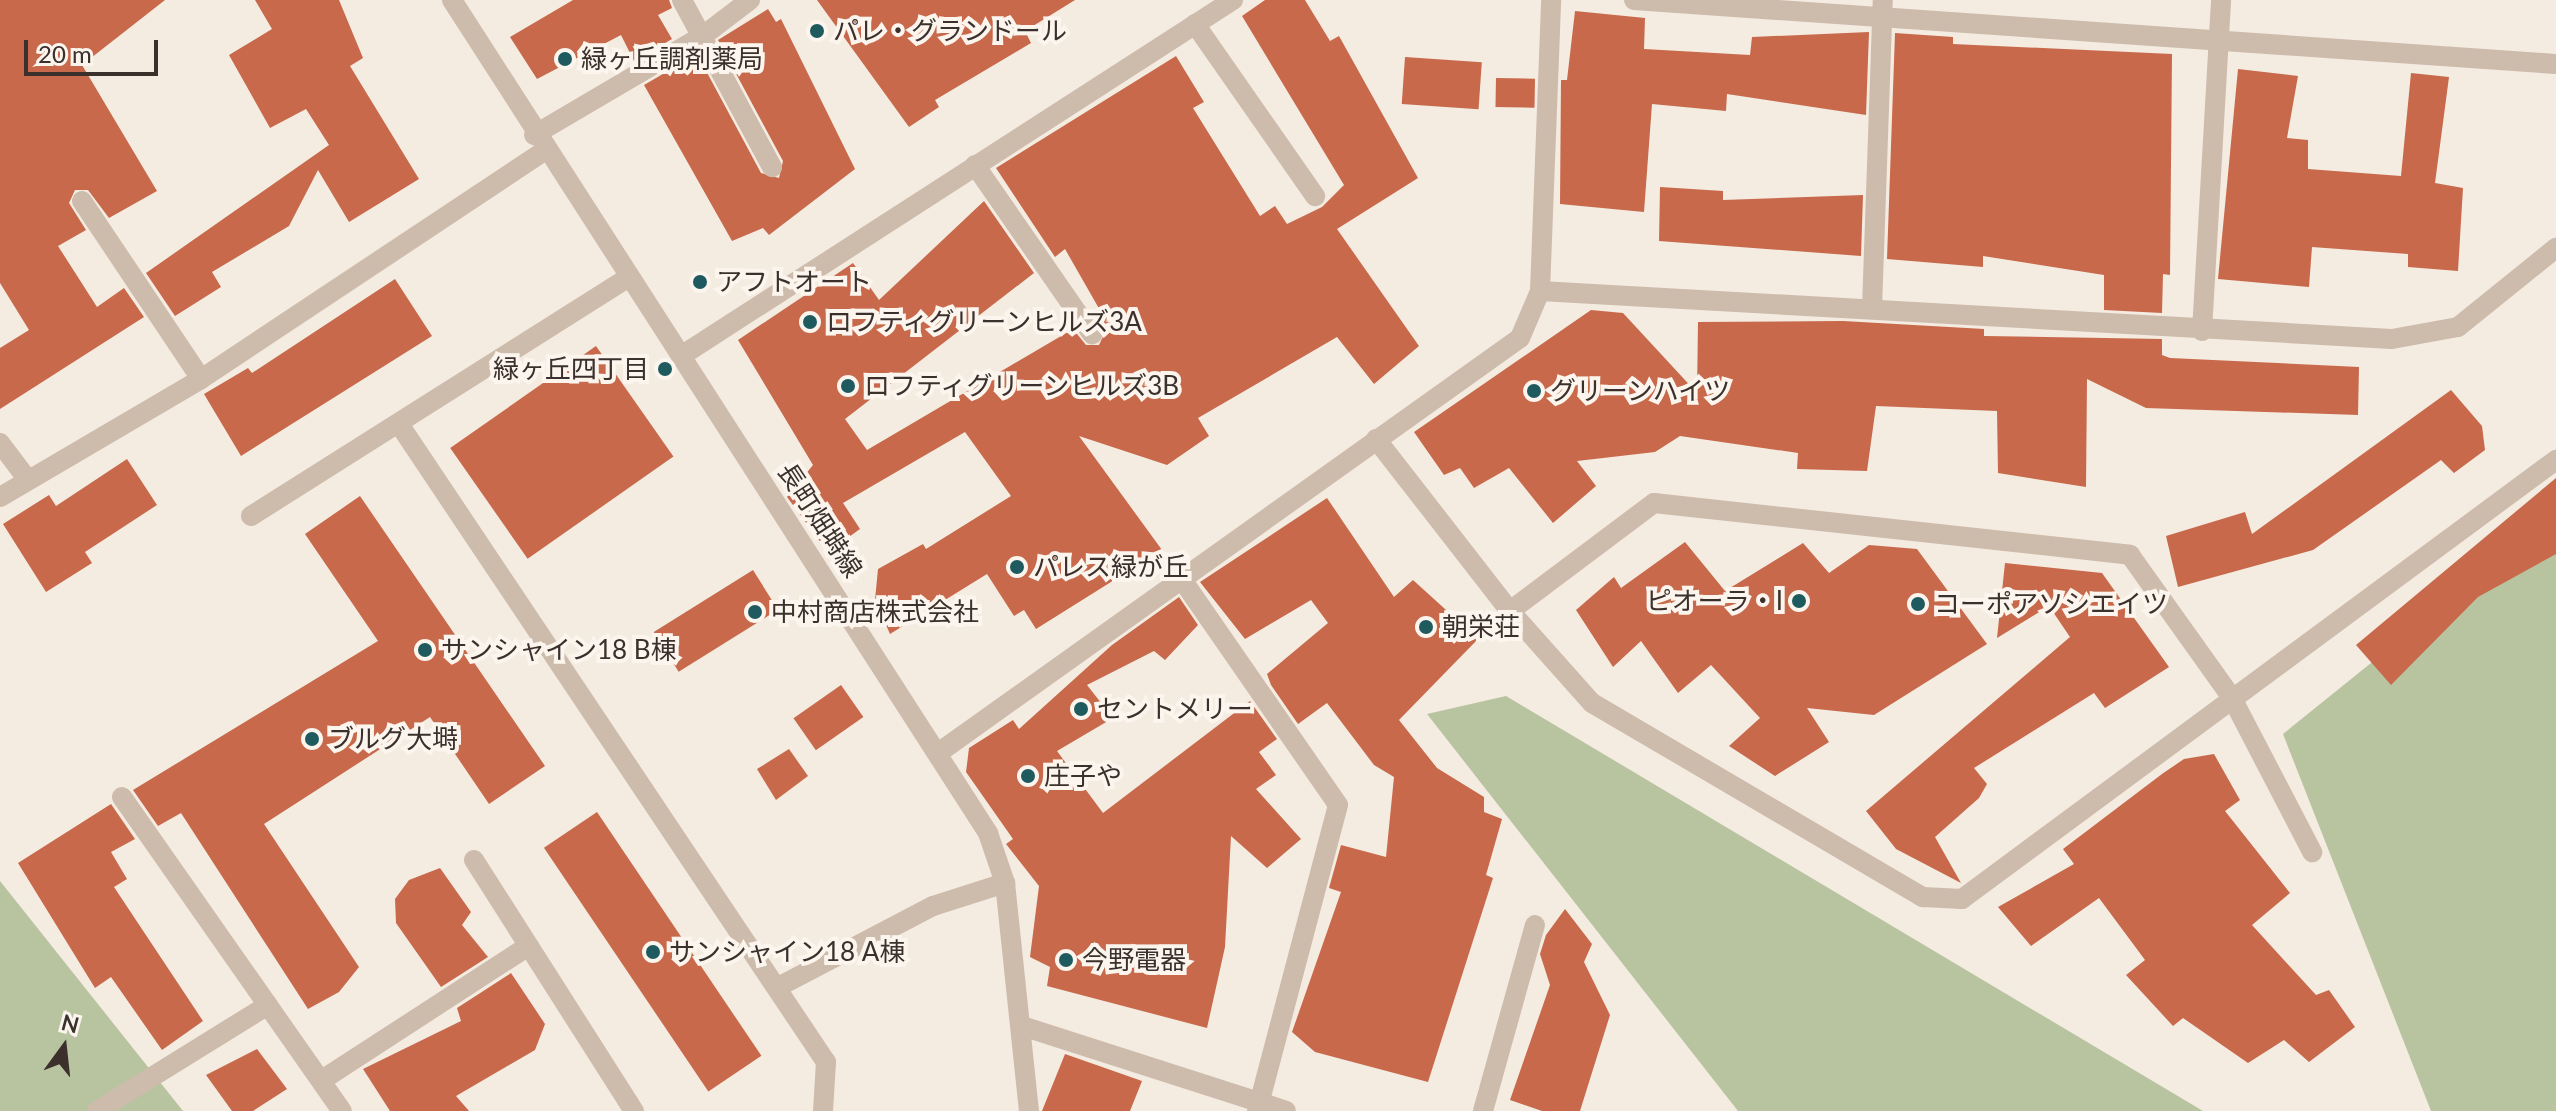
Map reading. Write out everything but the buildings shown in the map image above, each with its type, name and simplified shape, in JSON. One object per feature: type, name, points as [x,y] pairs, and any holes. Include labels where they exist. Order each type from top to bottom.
[{"type":"street","name":"長町畑塒線","points":[[452,0],[539,143],[941,751],[988,833],[1005,883],[1029,1111]]},
{"type":"street","points":[[682,0],[704,35],[772,167]]},
{"type":"street","points":[[0,497],[201,379],[539,143],[704,35],[750,0]]},
{"type":"street","points":[[681,356],[1233,0]]},
{"type":"street","points":[[941,751],[1520,338],[1540,291],[1551,0]]},
{"type":"street","points":[[1634,0],[1883,10],[2556,64]]},
{"type":"street","points":[[2202,331],[2221,0]]},
{"type":"street","points":[[1872,308],[1883,10]]},
{"type":"street","points":[[1195,24],[1315,196]]},
{"type":"street","points":[[975,165],[1092,334]]},
{"type":"street","points":[[82,201],[201,379]]},
{"type":"street","points":[[1540,291],[1872,308],[2202,331],[2392,339],[2458,327],[2556,248]]},
{"type":"street","points":[[251,516],[629,277]]},
{"type":"street","points":[[399,424],[826,1062],[823,1111]]},
{"type":"street","points":[[1376,439],[1510,611],[1592,703],[1923,897],[1962,899],[2556,460]]},
{"type":"street","points":[[0,443],[28,480]]},
{"type":"street","points":[[1510,611],[1654,503],[2130,555],[2232,698],[2312,852]]},
{"type":"street","points":[[1183,581],[1338,805],[1259,1107]]},
{"type":"street","points":[[122,797],[342,1111]]},
{"type":"street","points":[[474,860],[634,1111]]},
{"type":"street","points":[[778,987],[933,906],[1005,883]]},
{"type":"street","points":[[1483,1111],[1535,925]]},
{"type":"street","points":[[322,1080],[528,946]]},
{"type":"street","points":[[97,1111],[268,1005]]},
{"type":"street","points":[[1022,1026],[1259,1107],[1286,1111]]},
{"type":"green space","points":[[2556,533],[2556,1111],[2431,1111],[2283,734],[2505,555]]},
{"type":"green space","points":[[1506,696],[2203,1111],[1738,1111],[1427,714]]},
{"type":"green space","points":[[0,881],[183,1111],[0,1111]]},
{"type":"place","name":"パレ・グランドール","points":[[817,31]]},
{"type":"place","name":"緑ヶ丘調剤薬局","points":[[565,59]]},
{"type":"place","name":"アフトオート","points":[[700,282]]},
{"type":"place","name":"ロフティグリーンヒルズ3A","points":[[810,322]]},
{"type":"place","name":"緑ヶ丘四丁目","points":[[665,369]]},
{"type":"place","name":"ロフティグリーンヒルズ3B","points":[[848,386]]},
{"type":"place","name":"グリーンハイツ","points":[[1534,391]]},
{"type":"place","name":"パレス緑が丘","points":[[1017,567]]},
{"type":"place","name":"ピオーラ・I","points":[[1799,601]]},
{"type":"place","name":"コーポアソシエイツ","points":[[1918,604]]},
{"type":"place","name":"中村商店株式会社","points":[[755,612]]},
{"type":"place","name":"朝栄荘","points":[[1426,627]]},
{"type":"place","name":"サンシャイン18 B棟","points":[[425,650]]},
{"type":"place","name":"セントメリー","points":[[1081,709]]},
{"type":"place","name":"ブルグ大塒","points":[[312,739]]},
{"type":"place","name":"庄子や","points":[[1028,776]]},
{"type":"place","name":"サンシャイン18 A棟","points":[[653,952]]},
{"type":"place","name":"今野電器","points":[[1066,960]]}]
